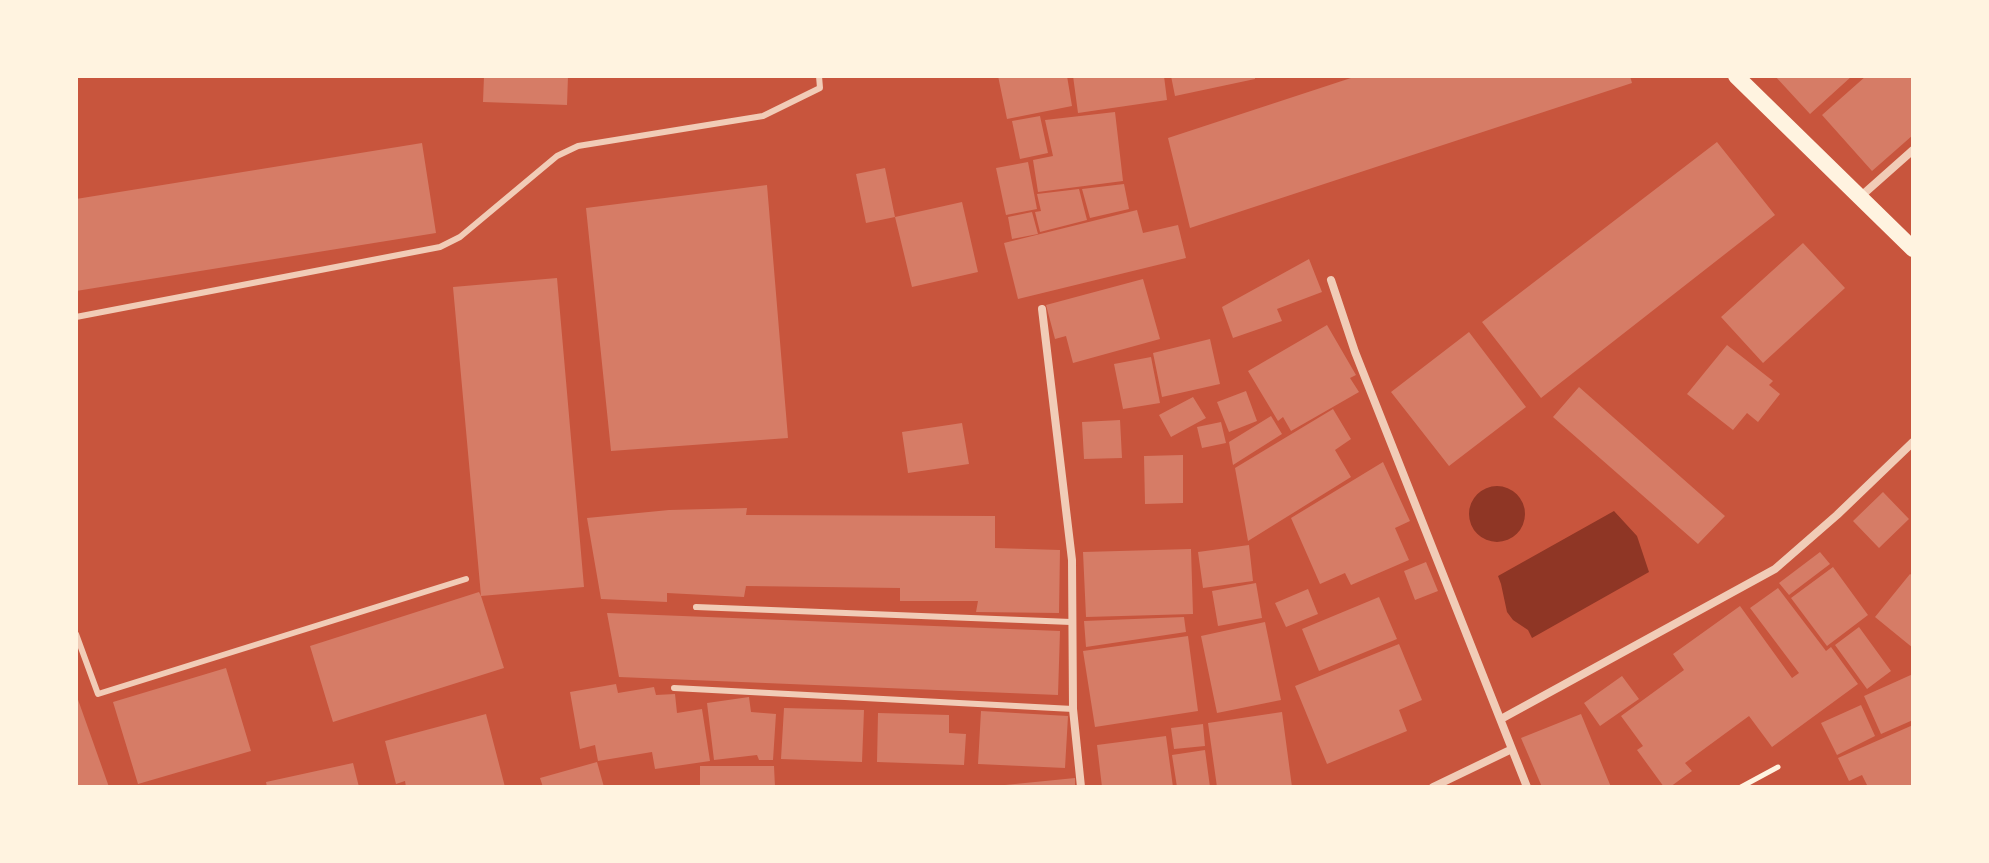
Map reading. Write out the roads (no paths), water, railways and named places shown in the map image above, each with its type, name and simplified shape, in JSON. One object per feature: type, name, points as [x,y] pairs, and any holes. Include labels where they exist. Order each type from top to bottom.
[{"type":"main road","points":[[1736,76],[1913,249]]},
{"type":"street","points":[[1860,197],[1913,150]]},
{"type":"street","points":[[1331,280],[1355,352],[1527,787]]},
{"type":"street","points":[[1042,309],[1069,519],[1073,709],[1081,787]]},
{"type":"street","points":[[1501,719],[1775,569],[1913,442]]},
{"type":"street","points":[[1433,787],[1512,749]]},
{"type":"lane","points":[[76,317],[440,247],[460,237],[557,156],[578,146],[763,116],[820,88],[819,76]]},
{"type":"lane","points":[[76,634],[98,694],[466,579]]},
{"type":"lane","points":[[696,607],[1071,622]]},
{"type":"lane","points":[[674,688],[1073,709]]}]
